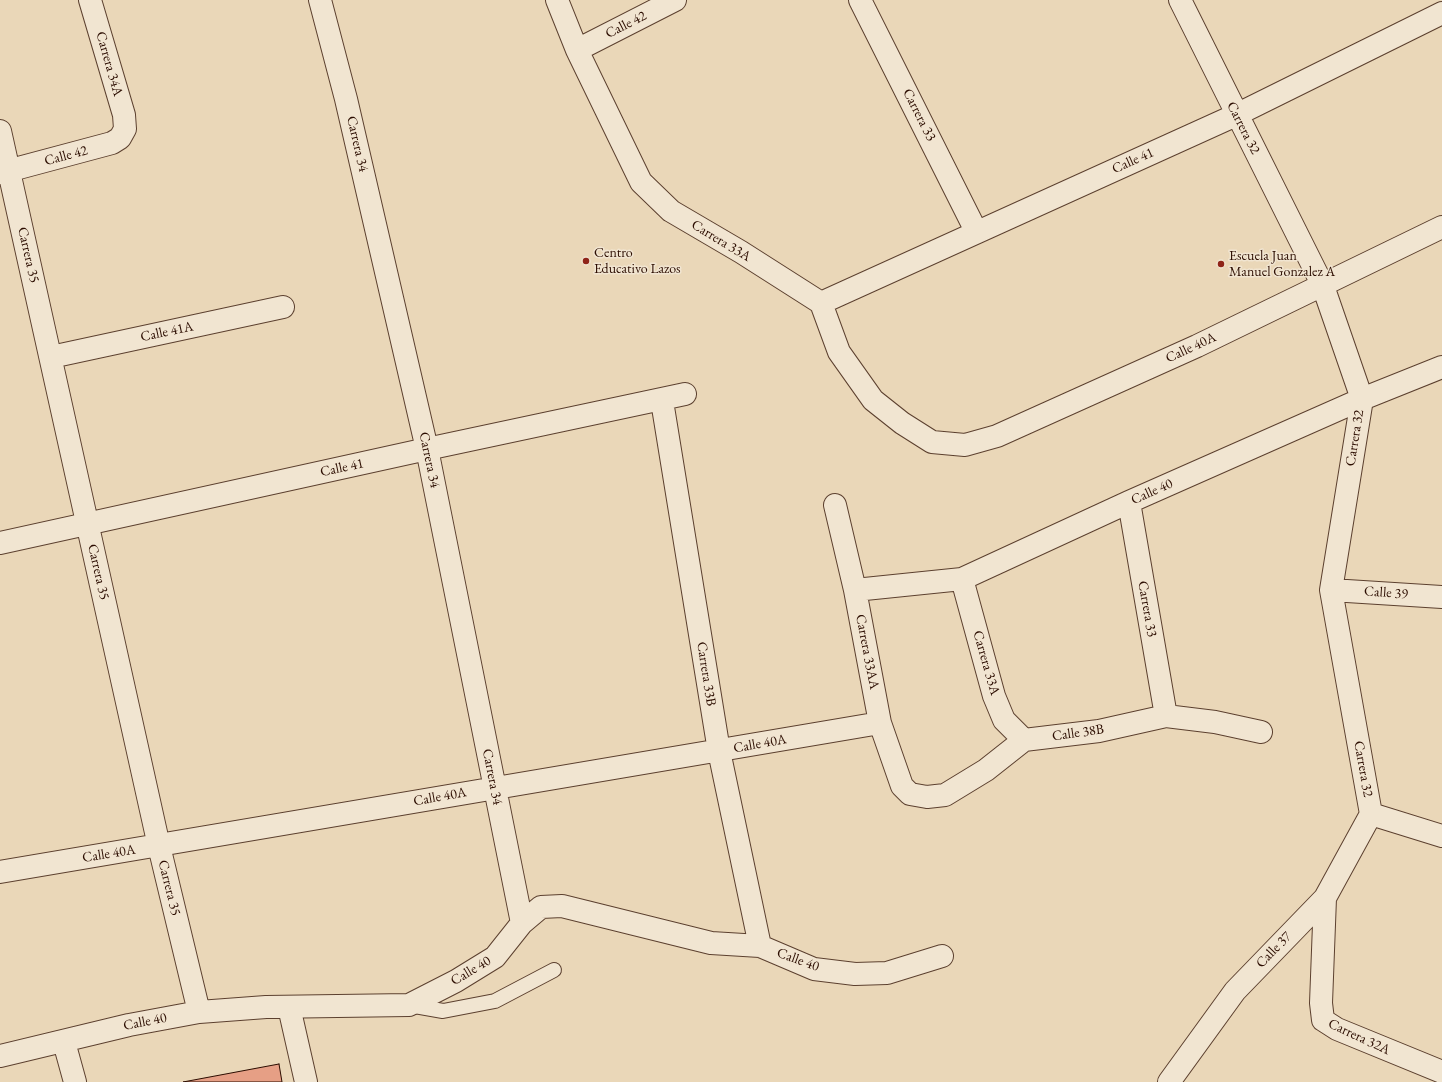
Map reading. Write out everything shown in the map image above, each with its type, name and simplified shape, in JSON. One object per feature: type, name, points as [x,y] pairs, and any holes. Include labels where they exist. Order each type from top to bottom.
[{"type":"street","name":"Carrera 34A","points":[[90,0],[124,115],[126,129]]},
{"type":"street","name":"Carrera 34","points":[[320,0],[346,99],[427,449],[522,922]]},
{"type":"street","name":"Carrera 33A","points":[[558,0],[577,50],[641,182],[671,211],[740,252],[820,303]]},
{"type":"street","name":"Calle 42","points":[[577,50],[675,0]]},
{"type":"street","name":"Carrera 33","points":[[860,0],[976,231]]},
{"type":"street","name":"Carrera 32","points":[[1180,0],[1236,115],[1323,286],[1362,399],[1331,590],[1372,814],[1442,836]]},
{"type":"street","name":"Calle 41","points":[[820,303],[976,231],[1236,115],[1442,13]]},
{"type":"street","name":"Calle 42","points":[[5,172],[112,144],[120,138],[126,129]]},
{"type":"street","name":"Carrera 35","points":[[0,131],[5,172],[51,357],[159,846],[200,1012]]},
{"type":"street","name":"Calle 40A","points":[[820,303],[839,352],[873,400],[902,423],[932,442],[965,445],[997,436],[1197,346],[1323,286],[1442,226]]},
{"type":"street","name":"Calle 41A","points":[[51,357],[283,307]]},
{"type":"street","name":"Calle 40","points":[[855,590],[962,579],[1129,502],[1362,399],[1442,367]]},
{"type":"street","name":"Calle 41","points":[[0,544],[427,449],[685,394]]},
{"type":"street","name":"Carrera 33B","points":[[662,400],[719,751],[760,946]]},
{"type":"street","name":"Carrera 33","points":[[1129,502],[1166,716]]},
{"type":"street","name":"Carrera 33AA","points":[[835,505],[855,590],[880,723],[902,786],[910,794],[927,797],[945,794],[986,770],[1024,740]]},
{"type":"street","name":"Carrera 33A","points":[[962,579],[994,696],[1004,720],[1024,740]]},
{"type":"street","name":"Calle 39","points":[[1331,590],[1442,597]]},
{"type":"street","name":"Calle 38B","points":[[1024,740],[1099,731],[1166,716],[1215,722],[1261,732]]},
{"type":"street","name":"Calle 40A","points":[[0,872],[880,723]]},
{"type":"street","name":"Calle 37","points":[[1169,1082],[1235,991],[1325,898],[1372,814]]},
{"type":"street","name":"Carrera 32A","points":[[1325,898],[1321,1003],[1323,1020],[1336,1029],[1442,1072]]},
{"type":"street","name":"Calle 40","points":[[0,1056],[64,1042],[129,1025],[200,1012],[289,1007],[409,1005],[495,957],[522,922],[541,907],[562,906],[711,943],[760,946],[814,969],[854,974],[886,973],[942,956]]},
{"type":"street","points":[[289,1007],[306,1082]]},
{"type":"street","points":[[64,1042],[75,1082]]},
{"type":"lane","points":[[409,1005],[443,1011],[495,1001],[554,970]]},
{"type":"building","points":[[279,1064],[282,1082],[183,1082]]},
{"type":"place","name":"Centro Educativo Lazos","points":[[586,261]]},
{"type":"place","name":"Escuela Juan Manuel Gonzalez A","points":[[1221,264]]}]
